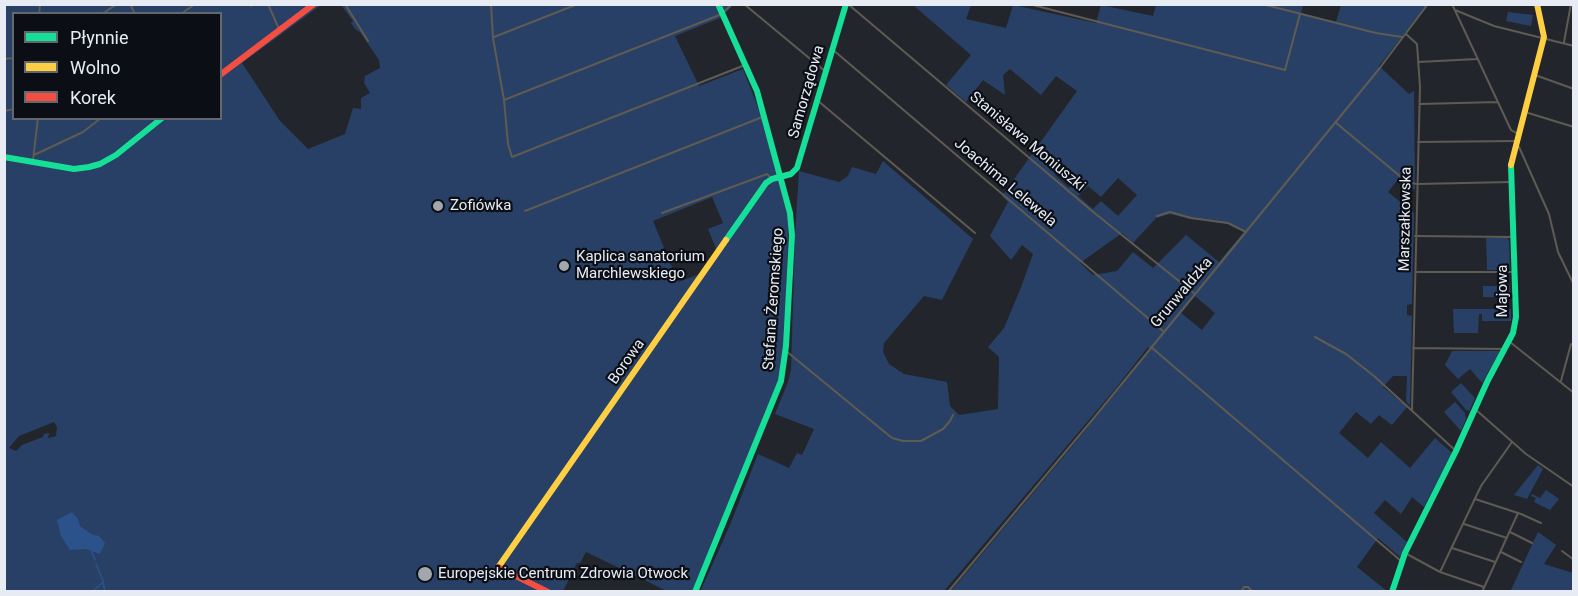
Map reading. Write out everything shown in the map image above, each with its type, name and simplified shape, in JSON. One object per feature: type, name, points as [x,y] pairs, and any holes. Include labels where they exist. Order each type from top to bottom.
[{"type":"street","points":[[268,4],[279,31]]},
{"type":"street","points":[[222,74],[314,4]]},
{"type":"street","points":[[345,4],[368,41]]},
{"type":"street","points":[[491,4],[493,38],[512,158],[745,65]]},
{"type":"street","points":[[493,38],[578,4]]},
{"type":"street","name":"Stefana Żeromskiego","points":[[695,591],[781,381],[786,351],[792,235],[782,177],[765,116],[718,4]]},
{"type":"street","points":[[504,100],[722,14],[732,4]]},
{"type":"street","points":[[744,4],[825,72]]},
{"type":"street","name":"Samorządowa","points":[[782,177],[791,174],[799,166],[847,4]]},
{"type":"street","name":"Stanisława Moniuszki","points":[[847,4],[1092,211],[1195,294]]},
{"type":"street","points":[[1029,4],[1285,69],[1300,14]]},
{"type":"street","points":[[1262,4],[1403,38]]},
{"type":"street","name":"Grunwaldzka","points":[[948,591],[1032,493],[1246,232],[1428,4]]},
{"type":"street","points":[[1452,4],[1521,153]]},
{"type":"street","name":"Majowa","points":[[1392,591],[1401,561],[1510,342],[1516,317],[1512,182],[1515,143],[1536,75],[1544,37],[1537,4]]},
{"type":"street","points":[[1564,42],[1571,4]]},
{"type":"street","points":[[1455,10],[1494,26],[1574,46]]},
{"type":"street","name":"Marszałkowska","points":[[1406,34],[1417,44],[1419,104],[1412,410]]},
{"type":"street","name":"Joachima Lelewela","points":[[832,49],[1164,332]]},
{"type":"street","points":[[1418,62],[1477,59]]},
{"type":"street","points":[[1536,75],[1574,89]]},
{"type":"street","points":[[817,100],[975,233]]},
{"type":"street","points":[[1419,104],[1498,102]]},
{"type":"street","points":[[1525,111],[1574,127]]},
{"type":"street","points":[[525,211],[765,116]]},
{"type":"street","points":[[34,158],[38,120]]},
{"type":"street","points":[[34,158],[83,132],[98,120]]},
{"type":"street","points":[[4,157],[34,158],[74,169],[100,164],[116,155],[160,120]]},
{"type":"street","points":[[1335,122],[1407,182],[1417,184],[1512,182]]},
{"type":"street","points":[[1418,142],[1515,143],[1519,147],[1549,214],[1558,252],[1574,285]]},
{"type":"street","points":[[662,213],[767,174],[772,179],[782,177]]},
{"type":"street","name":"Borowa","points":[[548,591],[497,568],[766,183],[772,179]]},
{"type":"street","points":[[1157,216],[1170,212],[1191,218],[1228,223],[1246,232]]},
{"type":"street","points":[[1415,237],[1514,237]]},
{"type":"street","points":[[1415,272],[1515,272]]},
{"type":"street","points":[[1315,337],[1346,354],[1456,451]]},
{"type":"street","points":[[1510,342],[1574,393]]},
{"type":"street","points":[[1561,381],[1571,344]]},
{"type":"street","points":[[1151,347],[1401,561]]},
{"type":"street","points":[[1413,348],[1506,350]]},
{"type":"street","points":[[786,351],[892,438],[903,441],[921,441],[943,429],[950,422],[952,415]]},
{"type":"street","points":[[1475,409],[1512,442],[1574,486]]},
{"type":"street","points":[[1440,572],[1481,486],[1512,442]]},
{"type":"street","points":[[1475,499],[1541,523]]},
{"type":"street","points":[[1482,591],[1518,513]]},
{"type":"street","points":[[1464,524],[1507,538]]},
{"type":"street","points":[[1510,532],[1532,543]]},
{"type":"street","points":[[1452,548],[1496,562]]},
{"type":"street","points":[[1562,551],[1574,560]]},
{"type":"street","points":[[1501,552],[1521,562]]},
{"type":"street","points":[[1405,553],[1440,572],[1484,587]]},
{"type":"street","points":[[1241,591],[1244,587],[1248,587],[1253,591]]},
{"type":"shaded area","points":[[4,5],[321,5],[242,63],[280,121],[308,149],[345,134],[353,108],[361,109],[361,98],[370,93],[364,83],[365,76],[380,68],[379,60],[360,32],[355,29],[351,23],[353,21],[341,5],[733,5],[720,18],[675,36],[699,86],[743,69],[764,123],[789,220],[784,345],[782,367],[775,394],[693,591],[667,591],[586,552],[580,563],[577,563],[563,591],[5,591]],"holes":[[[712,197],[723,223],[708,229],[717,251],[703,273],[678,282],[653,221]],[[54,422],[57,427],[56,436],[48,438],[49,433],[44,434],[43,437],[22,445],[16,451],[9,448],[19,436]]]},
{"type":"shaded area","points":[[913,5],[971,5],[966,19],[1006,28],[1013,5],[1096,23],[1101,5],[1153,16],[1156,5],[1303,5],[1301,13],[1336,22],[1341,5],[1427,5],[1379,66],[1409,94],[1414,91],[1415,190],[1399,178],[1388,192],[1414,213],[1412,304],[1407,305],[1407,315],[1412,316],[1410,406],[1406,401],[1407,376],[1393,376],[1383,387],[1407,407],[1392,425],[1379,415],[1371,424],[1356,412],[1339,433],[1368,458],[1381,442],[1410,468],[1435,438],[1452,453],[1424,507],[1412,497],[1401,514],[1385,500],[1374,513],[1407,542],[1400,557],[1378,538],[1357,567],[1387,591],[951,591],[1075,443],[1150,350],[1148,347],[944,591],[700,592],[758,454],[789,468],[797,453],[802,455],[814,429],[775,414],[791,370],[799,171],[839,182],[848,176],[852,167],[876,174],[883,161],[973,239],[942,300],[924,296],[884,343],[883,352],[889,364],[904,374],[947,382],[950,406],[959,415],[998,409],[999,357],[988,347],[1004,328],[1033,254],[1022,245],[1011,260],[990,236],[1008,202],[1002,196],[1077,91],[1056,76],[1041,95],[1010,69],[1003,75],[1005,95],[983,80],[966,102],[946,85],[971,55]],"holes":[[[1064,165],[1078,177],[1069,188],[1055,175]],[[1118,178],[1137,195],[1118,216],[1101,201],[1093,209],[1078,196],[1088,186],[1101,197]],[[1170,214],[1228,224],[1244,232],[1219,262],[1186,235],[1153,268],[1133,252],[1117,271],[1093,275],[1080,263],[1122,233],[1133,243],[1156,218]],[[1195,296],[1215,313],[1202,330],[1181,313]]]},
{"type":"shaded area","points":[[1508,12],[1533,15],[1531,26],[1506,21]]},
{"type":"shaded area","points":[[1506,237],[1509,240],[1510,270],[1487,270],[1486,238]]},
{"type":"shaded area","points":[[1483,286],[1510,286],[1510,297],[1483,297]]},
{"type":"shaded area","points":[[1453,309],[1511,309],[1511,321],[1482,321],[1482,314],[1479,314],[1478,333],[1454,333]]},
{"type":"shaded area","points":[[1452,351],[1500,351],[1482,383],[1470,369],[1458,379],[1445,365]]},
{"type":"shaded area","points":[[1461,383],[1475,398],[1470,410],[1467,411],[1451,392]]},
{"type":"shaded area","points":[[1455,402],[1465,413],[1466,419],[1461,431],[1444,412]]},
{"type":"shaded area","points":[[1538,465],[1543,469],[1527,499],[1514,495]]},
{"type":"shaded area","points":[[1546,490],[1559,499],[1550,510],[1534,502],[1536,498],[1531,496],[1532,494],[1540,498]]},
{"type":"shaded area","points":[[72,512],[80,526],[91,534],[99,536],[105,543],[100,554],[86,549],[70,550],[61,536],[57,520]]},
{"type":"shaded area","points":[[1538,532],[1556,545],[1544,564],[1573,573],[1573,591],[1510,592]]},
{"type":"waterway","points":[[91,550],[95,560]]},
{"type":"waterway","points":[[96,564],[105,592]]},
{"type":"waterway","points":[[92,592],[103,582]]},
{"type":"traffic: fast","points":[[695,592],[781,381],[786,346],[792,235],[790,213],[757,91],[718,4]]},
{"type":"traffic: fast","points":[[726,240],[766,183],[791,174],[797,168],[846,4]]},
{"type":"traffic: fast","points":[[4,157],[74,169],[89,167],[116,155],[160,120]]},
{"type":"traffic: fast","points":[[1392,592],[1405,553],[1513,333],[1516,317],[1511,165]]},
{"type":"traffic: slow","points":[[1511,165],[1544,37],[1537,4]]},
{"type":"traffic: slow","points":[[497,569],[726,240]]},
{"type":"traffic: jam","points":[[222,73],[314,4]]},
{"type":"traffic: jam","points":[[498,567],[548,592]]},
{"type":"place","name":"Zofiówka","points":[[438,206]]},
{"type":"place","name":"Kaplica sanatorium Marchlewskiego","points":[[564,266]]},
{"type":"place","name":"Europejskie Centrum Zdrowia Otwock","points":[[425,574]]}]
